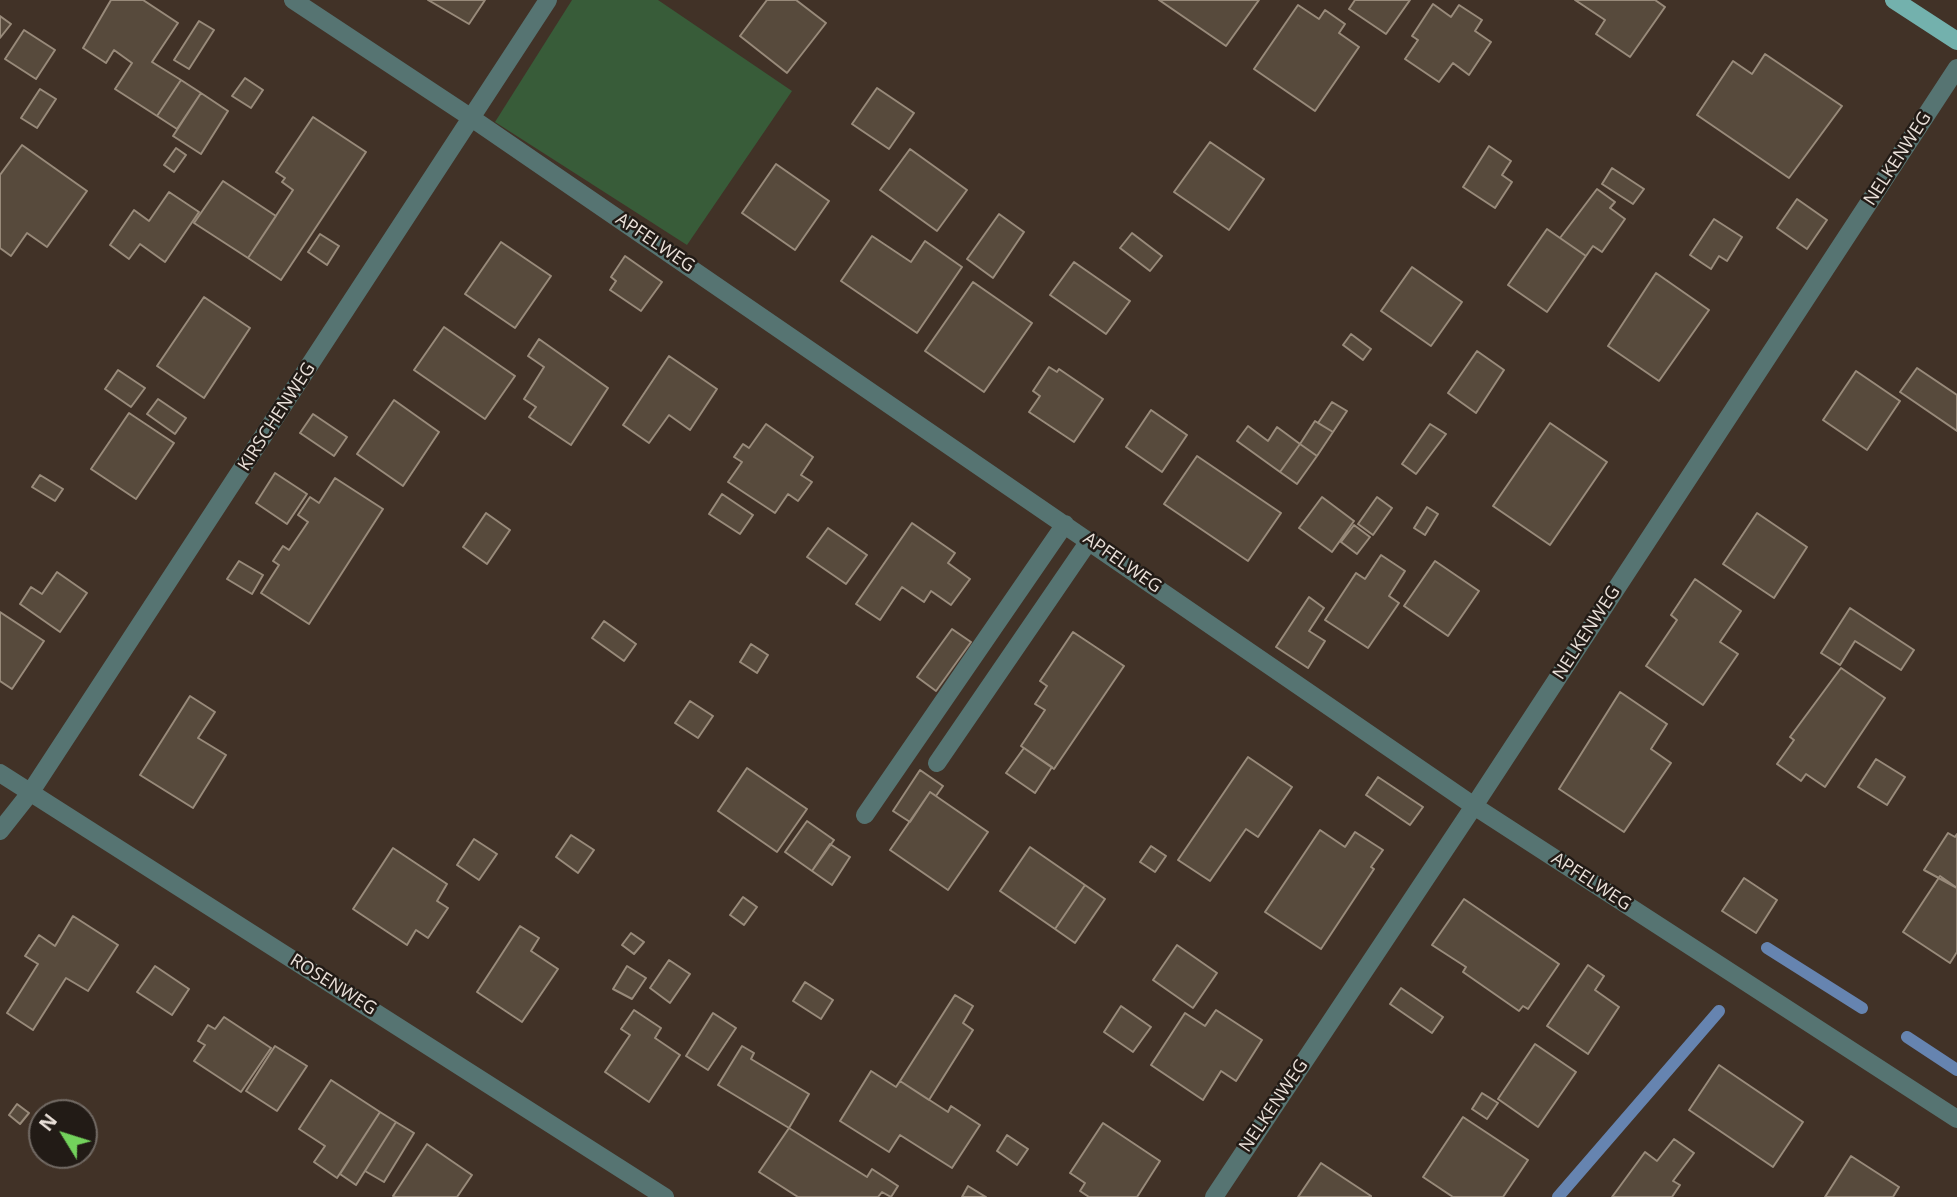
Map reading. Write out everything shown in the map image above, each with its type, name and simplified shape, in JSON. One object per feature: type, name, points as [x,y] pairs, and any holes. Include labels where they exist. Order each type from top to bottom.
[{"type":"main road","points":[[1894,0],[1957,41]]},
{"type":"street","name":"APFELWEG","points":[[293,0],[473,119],[1474,806],[1957,1119]]},
{"type":"street","name":"KIRSCHENWEG","points":[[0,831],[30,793],[473,119],[548,0]]},
{"type":"street","name":"NELKENWEG","points":[[1214,1197],[1474,806],[1957,68]]},
{"type":"street","points":[[865,815],[1065,524]]},
{"type":"street","points":[[937,763],[1089,541]]},
{"type":"street","name":"ROSENWEG","points":[[0,773],[665,1197]]},
{"type":"green space","points":[[572,0],[658,0],[792,91],[687,245],[495,122]]},
{"type":"building","points":[[111,0],[143,0],[178,23],[152,62],[181,80],[157,116],[115,89],[132,63],[114,50],[106,63],[83,48]]},
{"type":"building","points":[[428,0],[485,0],[469,24]]},
{"type":"building","points":[[767,0],[796,0],[826,23],[787,73],[740,36]]},
{"type":"building","points":[[1159,0],[1259,0],[1226,46]]},
{"type":"building","points":[[1355,0],[1410,0],[1386,34],[1349,9]]},
{"type":"building","points":[[1575,0],[1655,0],[1665,7],[1630,57],[1596,34],[1605,20]]},
{"type":"building","points":[[1433,4],[1451,17],[1459,5],[1482,20],[1475,31],[1491,42],[1469,75],[1453,63],[1439,82],[1405,59],[1418,40],[1412,36]]},
{"type":"building","points":[[1298,5],[1319,19],[1325,10],[1345,24],[1339,33],[1359,47],[1315,111],[1254,69]]},
{"type":"building","points":[[0,16],[11,24],[0,38]]},
{"type":"building","points":[[199,21],[214,30],[189,69],[174,60]]},
{"type":"building","points":[[24,30],[55,50],[36,79],[5,59]]},
{"type":"building","points":[[1765,54],[1842,106],[1789,178],[1697,115],[1733,61],[1752,74]]},
{"type":"building","points":[[245,78],[263,90],[251,108],[232,96]]},
{"type":"building","points":[[181,80],[201,93],[177,129],[157,116]]},
{"type":"building","points":[[877,88],[914,113],[889,149],[852,124]]},
{"type":"building","points":[[40,89],[56,99],[37,128],[21,118]]},
{"type":"building","points":[[201,93],[228,111],[201,154],[173,136]]},
{"type":"building","points":[[313,117],[366,152],[281,280],[248,258],[293,190],[282,182],[285,178],[276,172]]},
{"type":"building","points":[[1210,142],[1264,179],[1229,230],[1174,192]]},
{"type":"building","points":[[22,145],[87,191],[47,247],[27,233],[11,256],[0,248],[0,175]]},
{"type":"building","points":[[1489,146],[1511,161],[1502,175],[1512,182],[1495,208],[1463,187]]},
{"type":"building","points":[[176,148],[186,155],[174,172],[164,165]]},
{"type":"building","points":[[910,149],[967,190],[937,231],[880,190]]},
{"type":"building","points":[[776,164],[829,201],[795,250],[742,213]]},
{"type":"building","points":[[1612,168],[1644,189],[1633,204],[1602,184]]},
{"type":"building","points":[[223,181],[276,216],[248,258],[194,223]]},
{"type":"building","points":[[1597,189],[1615,202],[1610,208],[1625,219],[1602,252],[1593,246],[1586,256],[1560,238]]},
{"type":"building","points":[[169,192],[199,212],[165,262],[140,244],[129,259],[110,245],[134,210],[149,221]]},
{"type":"building","points":[[1797,199],[1827,220],[1807,249],[1777,228]]},
{"type":"building","points":[[999,214],[1024,232],[993,278],[967,259]]},
{"type":"building","points":[[1714,219],[1742,237],[1727,261],[1719,256],[1711,269],[1690,255]]},
{"type":"building","points":[[1547,229],[1586,256],[1547,312],[1508,285]]},
{"type":"building","points":[[1132,233],[1162,256],[1150,271],[1120,248]]},
{"type":"building","points":[[320,234],[339,246],[327,265],[308,252]]},
{"type":"building","points":[[872,236],[911,262],[925,241],[962,267],[917,333],[841,281]]},
{"type":"building","points":[[501,242],[551,276],[515,328],[465,294]]},
{"type":"building","points":[[625,256],[662,282],[641,311],[610,290],[616,281],[611,277]]},
{"type":"building","points":[[1074,262],[1130,301],[1106,334],[1050,295]]},
{"type":"building","points":[[1412,267],[1462,302],[1431,346],[1381,311]]},
{"type":"building","points":[[1656,273],[1709,310],[1659,381],[1608,346]]},
{"type":"building","points":[[973,282],[1032,323],[984,392],[925,351]]},
{"type":"building","points":[[204,297],[250,328],[204,398],[157,366]]},
{"type":"building","points":[[444,327],[515,376],[485,419],[414,370]]},
{"type":"building","points":[[1351,334],[1371,349],[1363,360],[1343,345]]},
{"type":"building","points":[[539,339],[608,388],[571,445],[529,417],[536,407],[524,399],[544,367],[528,356]]},
{"type":"building","points":[[1477,351],[1504,370],[1476,413],[1448,393]]},
{"type":"building","points":[[669,356],[717,389],[690,430],[669,415],[649,443],[623,425]]},
{"type":"building","points":[[1049,367],[1057,372],[1059,369],[1103,399],[1074,442],[1029,412],[1040,396],[1033,391]]},
{"type":"building","points":[[1917,368],[1957,395],[1957,431],[1900,392]]},
{"type":"building","points":[[118,370],[145,388],[131,407],[105,389]]},
{"type":"building","points":[[1856,371],[1900,401],[1867,450],[1823,420]]},
{"type":"building","points":[[158,399],[186,418],[175,434],[147,414]]},
{"type":"building","points":[[394,400],[439,432],[403,486],[357,454]]},
{"type":"building","points":[[1332,402],[1347,411],[1333,432],[1318,423]]},
{"type":"building","points":[[1151,410],[1187,435],[1162,472],[1126,447]]},
{"type":"building","points":[[129,413],[174,443],[136,499],[91,469]]},
{"type":"building","points":[[313,414],[347,437],[334,456],[300,433]]},
{"type":"building","points":[[1315,421],[1333,432],[1317,456],[1300,444]]},
{"type":"building","points":[[1550,423],[1607,462],[1550,545],[1493,506]]},
{"type":"building","points":[[766,424],[813,457],[801,475],[812,482],[798,501],[788,494],[775,513],[728,482],[742,462],[734,457],[743,444],[749,448]]},
{"type":"building","points":[[1430,424],[1446,434],[1416,474],[1402,464]]},
{"type":"building","points":[[1248,426],[1268,441],[1277,427],[1300,444],[1280,472],[1237,441]]},
{"type":"building","points":[[1300,444],[1317,456],[1297,484],[1280,472]]},
{"type":"building","points":[[1197,456],[1281,513],[1248,561],[1164,504]]},
{"type":"building","points":[[275,473],[307,494],[287,524],[256,503]]},
{"type":"building","points":[[40,475],[63,489],[55,501],[32,487]]},
{"type":"building","points":[[335,478],[383,509],[309,624],[261,593],[279,565],[273,561],[283,546],[289,550],[308,522],[298,515],[310,497],[319,503]]},
{"type":"building","points":[[722,494],[753,515],[740,534],[709,514]]},
{"type":"building","points":[[1322,497],[1354,521],[1332,552],[1299,528]]},
{"type":"building","points":[[1377,497],[1392,508],[1373,535],[1358,524]]},
{"type":"building","points":[[1427,507],[1438,514],[1425,535],[1414,528]]},
{"type":"building","points":[[486,513],[510,530],[487,564],[463,547]]},
{"type":"building","points":[[1757,513],[1807,547],[1774,598],[1723,564]]},
{"type":"building","points":[[912,523],[955,553],[948,563],[970,579],[951,605],[931,591],[924,602],[902,587],[880,620],[856,604]]},
{"type":"building","points":[[1354,525],[1370,537],[1357,554],[1341,542]]},
{"type":"building","points":[[828,528],[867,555],[846,584],[807,557]]},
{"type":"building","points":[[1381,555],[1405,571],[1389,596],[1399,603],[1368,648],[1325,620],[1356,573],[1365,579]]},
{"type":"building","points":[[239,561],[263,575],[252,594],[227,579]]},
{"type":"building","points":[[1435,561],[1479,591],[1448,636],[1404,606]]},
{"type":"building","points":[[57,572],[87,593],[60,632],[20,604],[31,587],[42,594]]},
{"type":"building","points":[[1695,579],[1741,611],[1720,642],[1738,654],[1703,705],[1646,666],[1677,620],[1671,615]]},
{"type":"building","points":[[1309,597],[1324,608],[1309,631],[1325,641],[1308,668],[1276,647]]},
{"type":"building","points":[[1850,608],[1914,650],[1901,670],[1855,641],[1840,665],[1821,653]]},
{"type":"building","points":[[0,612],[44,641],[12,689],[0,681]]},
{"type":"building","points":[[604,621],[636,644],[624,661],[592,638]]},
{"type":"building","points":[[952,629],[971,642],[936,691],[917,677]]},
{"type":"building","points":[[1073,632],[1124,666],[1054,769],[1021,746],[1045,710],[1035,704],[1047,686],[1040,681]]},
{"type":"building","points":[[751,644],[768,655],[757,673],[740,662]]},
{"type":"building","points":[[1841,668],[1885,698],[1825,787],[1806,774],[1801,781],[1777,764],[1794,740],[1790,737]]},
{"type":"building","points":[[1620,692],[1667,724],[1651,749],[1671,763],[1624,832],[1559,789]]},
{"type":"building","points":[[190,696],[215,712],[198,738],[226,755],[193,808],[140,775]]},
{"type":"building","points":[[690,701],[713,716],[698,738],[675,723]]},
{"type":"building","points":[[1024,748],[1052,767],[1035,793],[1006,773]]},
{"type":"building","points":[[1248,757],[1292,787],[1258,837],[1246,829],[1210,881],[1178,860]]},
{"type":"building","points":[[1876,759],[1905,777],[1887,805],[1858,787]]},
{"type":"building","points":[[747,768],[807,809],[777,852],[718,811]]},
{"type":"building","points":[[920,770],[943,786],[936,796],[930,792],[910,822],[893,811]]},
{"type":"building","points":[[1378,777],[1423,807],[1410,825],[1366,795]]},
{"type":"building","points":[[930,792],[988,832],[948,890],[890,850]]},
{"type":"building","points":[[807,821],[834,840],[812,871],[785,852]]},
{"type":"building","points":[[1320,830],[1345,847],[1355,832],[1383,850],[1371,867],[1374,869],[1321,949],[1265,912]]},
{"type":"building","points":[[1948,833],[1955,837],[1957,834],[1957,888],[1924,870]]},
{"type":"building","points":[[571,835],[594,850],[578,873],[556,857]]},
{"type":"building","points":[[474,839],[497,854],[479,880],[457,865]]},
{"type":"building","points":[[830,844],[850,857],[832,885],[812,871]]},
{"type":"building","points":[[1151,846],[1166,856],[1155,872],[1140,862]]},
{"type":"building","points":[[1030,847],[1085,885],[1055,929],[1000,891]]},
{"type":"building","points":[[393,848],[447,884],[437,901],[448,908],[428,938],[416,930],[407,945],[353,909]]},
{"type":"building","points":[[1940,876],[1957,888],[1957,952],[1950,963],[1903,932]]},
{"type":"building","points":[[1744,878],[1777,900],[1756,933],[1722,911]]},
{"type":"building","points":[[1085,885],[1105,899],[1075,943],[1055,929]]},
{"type":"building","points":[[743,897],[757,907],[744,925],[730,915]]},
{"type":"building","points":[[1464,899],[1559,964],[1528,1009],[1523,1006],[1519,1011],[1463,972],[1466,967],[1432,945]]},
{"type":"building","points":[[73,916],[118,945],[88,991],[66,978],[33,1030],[7,1013],[38,964],[25,956],[39,935],[55,946]]},
{"type":"building","points":[[520,926],[539,938],[531,951],[558,969],[522,1022],[477,992]]},
{"type":"building","points":[[631,933],[644,942],[634,954],[622,945]]},
{"type":"building","points":[[1177,945],[1217,973],[1193,1008],[1153,980]]},
{"type":"building","points":[[669,960],[690,974],[670,1003],[650,988]]},
{"type":"building","points":[[1588,965],[1604,976],[1595,990],[1619,1007],[1588,1054],[1547,1026]]},
{"type":"building","points":[[155,966],[189,989],[172,1015],[137,992]]},
{"type":"building","points":[[627,966],[646,978],[632,999],[613,989]]},
{"type":"building","points":[[805,982],[833,1000],[821,1019],[793,1001]]},
{"type":"building","points":[[1401,988],[1443,1017],[1432,1033],[1390,1004]]},
{"type":"building","points":[[955,995],[973,1006],[963,1023],[973,1030],[929,1100],[900,1081]]},
{"type":"building","points":[[1121,1006],[1151,1027],[1133,1052],[1104,1032]]},
{"type":"building","points":[[634,1010],[661,1028],[655,1038],[680,1055],[649,1102],[605,1072],[630,1035],[621,1029]]},
{"type":"building","points":[[1216,1010],[1262,1040],[1236,1081],[1221,1071],[1203,1100],[1151,1065],[1185,1013],[1205,1026]]},
{"type":"building","points":[[713,1013],[736,1028],[708,1070],[686,1056]]},
{"type":"building","points":[[224,1017],[271,1048],[241,1092],[194,1061],[205,1045],[198,1041],[208,1025],[215,1029]]},
{"type":"building","points":[[1535,1044],[1576,1072],[1538,1127],[1498,1099]]},
{"type":"building","points":[[275,1046],[307,1066],[277,1111],[246,1091]]},
{"type":"building","points":[[742,1046],[754,1053],[751,1059],[809,1094],[789,1128],[718,1085]]},
{"type":"building","points":[[1719,1065],[1803,1122],[1773,1167],[1689,1110]]},
{"type":"building","points":[[871,1071],[896,1087],[900,1081],[948,1112],[951,1106],[980,1125],[952,1168],[900,1135],[889,1152],[840,1121]]},
{"type":"building","points":[[331,1080],[380,1112],[337,1178],[314,1162],[325,1146],[299,1129]]},
{"type":"building","points":[[1482,1093],[1498,1103],[1487,1119],[1472,1109]]},
{"type":"building","points":[[17,1104],[28,1112],[20,1124],[9,1115]]},
{"type":"building","points":[[380,1112],[396,1122],[356,1185],[340,1174]]},
{"type":"building","points":[[1463,1117],[1528,1160],[1503,1197],[1453,1197],[1423,1177]]},
{"type":"building","points":[[396,1122],[414,1133],[384,1182],[365,1171]]},
{"type":"building","points":[[1103,1123],[1160,1161],[1137,1197],[1089,1197],[1080,1191],[1085,1183],[1070,1173]]},
{"type":"building","points":[[789,1128],[867,1177],[872,1169],[898,1186],[891,1197],[882,1192],[878,1197],[798,1197],[759,1172]]},
{"type":"building","points":[[1007,1135],[1028,1149],[1017,1165],[997,1151]]},
{"type":"building","points":[[1674,1139],[1694,1153],[1673,1181],[1680,1185],[1672,1197],[1612,1197],[1645,1152],[1657,1161]]},
{"type":"building","points":[[427,1144],[472,1175],[457,1197],[393,1196]]},
{"type":"building","points":[[1851,1156],[1899,1187],[1893,1197],[1825,1197]]},
{"type":"building","points":[[1321,1163],[1371,1196],[1371,1197],[1298,1197]]},
{"type":"building","points":[[968,1186],[986,1197],[962,1197]]},
{"type":"waterway","points":[[1767,948],[1862,1008]]},
{"type":"waterway","points":[[1558,1197],[1719,1011]]},
{"type":"waterway","points":[[1907,1037],[1957,1070]]}]
